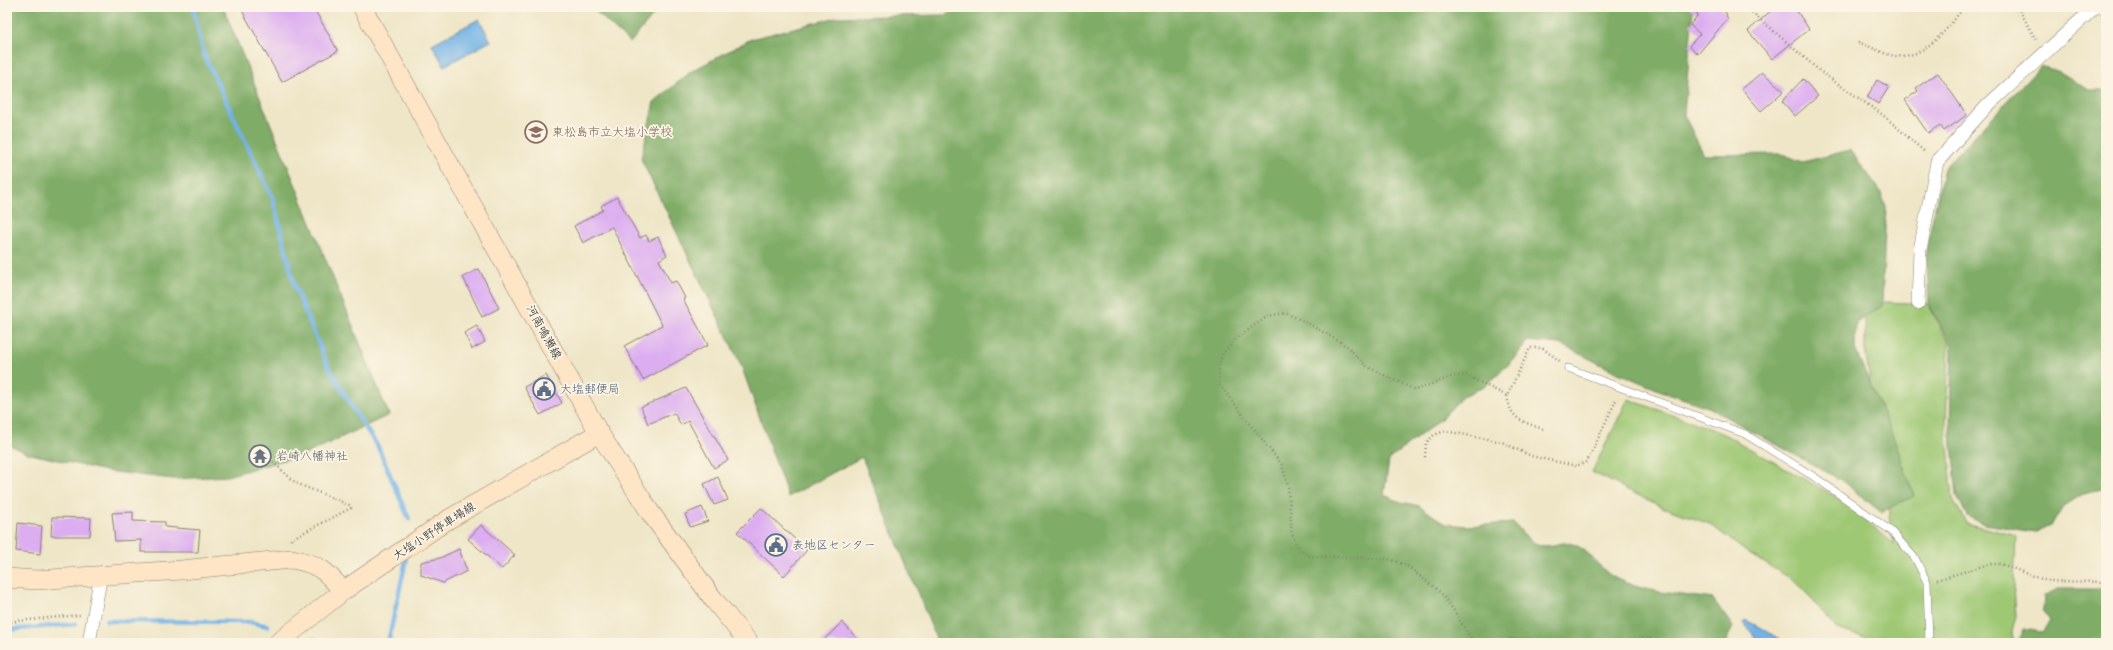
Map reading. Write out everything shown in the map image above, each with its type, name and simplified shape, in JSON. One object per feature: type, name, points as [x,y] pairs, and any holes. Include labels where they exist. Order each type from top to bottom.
[{"type":"main road","name":"河南鳴瀬線","points":[[362,7],[599,433],[650,512],[714,600],[749,643]]},
{"type":"main road","name":"大塩小野停車場線","points":[[278,643],[343,591],[449,519],[599,433]]},
{"type":"main road","points":[[7,578],[37,580],[102,574],[181,570],[292,559],[307,562],[326,571],[343,591]]},
{"type":"street","points":[[1918,303],[1920,250],[1937,162],[1987,106],[2044,52],[2095,7]]},
{"type":"street","points":[[89,643],[102,574]]},
{"type":"lane","points":[[2101,7],[2106,15]]},
{"type":"lane","points":[[1568,368],[1744,434],[1816,478],[1891,531],[1915,558],[1927,582],[1929,643]]},
{"type":"path","points":[[1746,7],[1821,72],[1883,115],[1937,162]]},
{"type":"path","points":[[1858,42],[1891,55],[1904,56],[1920,51],[1945,32],[1964,7]]},
{"type":"path","points":[[2018,7],[2044,52]]},
{"type":"path","points":[[1477,643],[1470,637],[1455,612],[1440,592],[1406,565],[1388,559],[1308,556],[1298,548],[1292,534],[1288,486],[1282,465],[1219,384],[1219,365],[1223,353],[1238,337],[1268,316],[1285,313],[1304,321],[1347,346],[1366,366],[1415,390],[1454,376],[1466,375],[1507,396]]},
{"type":"path","points":[[1543,429],[1518,420],[1509,408],[1507,396],[1530,348],[1542,348],[1568,368]]},
{"type":"path","points":[[1425,457],[1426,443],[1434,435],[1446,431],[1502,442],[1531,456],[1576,466],[1587,462],[1612,406],[1623,389]]},
{"type":"path","points":[[264,454],[296,483],[349,505],[350,508],[291,539],[292,559]]},
{"type":"path","points":[[1927,582],[1989,564],[2001,564],[2047,581],[2106,582]]},
{"type":"path","points":[[7,622],[94,614]]},
{"type":"path","points":[[1623,643],[1633,639],[1650,638],[1655,643]]},
{"type":"green space","points":[[7,7],[223,7],[389,415],[306,454],[227,476],[173,479],[106,471],[27,453],[7,444]]},
{"type":"green space","points":[[591,7],[660,7],[630,43]]},
{"type":"green space","points":[[965,7],[1691,7],[1693,10],[1684,115],[1704,155],[1782,154],[1803,162],[1850,150],[1879,189],[1886,206],[1882,306],[1856,323],[1855,349],[1895,441],[1914,496],[1881,512],[1841,480],[1708,407],[1664,392],[1618,373],[1560,344],[1527,341],[1516,357],[1500,373],[1486,385],[1462,397],[1442,418],[1389,460],[1384,495],[1401,502],[1419,506],[1446,524],[1468,526],[1514,523],[1536,544],[1548,546],[1569,543],[1576,545],[1609,574],[1626,583],[1650,590],[1713,599],[1733,627],[1725,643],[938,643],[862,457],[788,497],[741,365],[641,159],[654,102],[692,71],[751,39],[837,17],[946,15]]},
{"type":"green space","points":[[2041,66],[2060,72],[2089,90],[2106,90],[2106,488],[2084,493],[2063,506],[2052,524],[2035,532],[1984,524],[1967,516],[1957,496],[1950,424],[1952,346],[1929,304],[1926,249],[1944,168]]},
{"type":"green space","points":[[1865,301],[1928,304],[1949,344],[1946,424],[1953,499],[1966,523],[2016,536],[2014,587],[2016,615],[2012,631],[2013,643],[1883,643],[1837,629],[1797,582],[1749,554],[1710,524],[1662,507],[1592,472],[1628,399],[1720,432],[1842,500],[1894,544],[1865,350]]},
{"type":"green space","points":[[2058,589],[2106,589],[2106,643],[2018,643],[2023,629],[2042,632],[2050,621],[2043,610],[2044,596]]},
{"type":"water","points":[[479,19],[491,41],[444,66],[432,44]]},
{"type":"water","points":[[1745,620],[1762,628],[1785,643],[1760,643],[1744,623]]},
{"type":"building","points":[[240,7],[313,7],[338,51],[282,82]]},
{"type":"building","points":[[1689,7],[1718,7],[1727,14],[1726,16],[1728,18],[1698,54],[1689,46],[1700,34],[1690,25],[1698,15]]},
{"type":"building","points":[[1775,7],[1794,7],[1809,29],[1772,59],[1748,31]]},
{"type":"building","points":[[1762,72],[1784,91],[1761,111],[1742,89]]},
{"type":"building","points":[[1938,73],[1967,115],[1944,131],[1940,125],[1928,133],[1905,100],[1918,91],[1916,88]]},
{"type":"building","points":[[1803,79],[1818,96],[1795,116],[1782,101]]},
{"type":"building","points":[[1877,80],[1889,87],[1878,104],[1867,97]]},
{"type":"building","points":[[617,197],[640,238],[646,235],[649,241],[658,237],[667,255],[659,260],[671,283],[676,281],[685,298],[683,299],[708,345],[643,380],[624,346],[662,325],[612,227],[583,243],[574,226],[603,210],[601,206]]},
{"type":"building","points":[[479,269],[499,308],[482,317],[463,277]]},
{"type":"building","points":[[477,326],[485,342],[472,349],[464,333]]},
{"type":"building","points":[[546,375],[562,403],[540,415],[524,387]]},
{"type":"building","points":[[686,388],[728,460],[714,468],[688,421],[681,425],[674,413],[648,424],[641,407]]},
{"type":"building","points":[[718,477],[728,500],[714,505],[704,484]]},
{"type":"building","points":[[702,507],[708,521],[690,527],[685,514]]},
{"type":"building","points":[[761,508],[807,550],[784,576],[737,532]]},
{"type":"building","points":[[133,512],[133,521],[165,522],[165,527],[200,530],[198,552],[141,552],[141,540],[115,541],[112,513]]},
{"type":"building","points":[[52,517],[91,518],[90,536],[51,536]]},
{"type":"building","points":[[18,523],[42,526],[40,554],[16,551]]},
{"type":"building","points":[[481,525],[515,555],[502,569],[468,539]]},
{"type":"building","points":[[459,549],[467,571],[443,583],[421,575],[421,562],[440,558]]},
{"type":"building","points":[[842,622],[861,643],[821,643]]},
{"type":"waterway","points":[[193,7],[204,55],[273,199],[295,287],[327,364],[352,407],[378,447],[409,519]]},
{"type":"waterway","points":[[388,643],[406,560]]},
{"type":"waterway","points":[[106,621],[250,622],[268,626]]},
{"type":"waterway","points":[[7,630],[76,624]]},
{"type":"waterway","points":[[313,639],[321,643]]},
{"type":"place","name":"東松島市立大塩小学校","points":[[536,132]]},
{"type":"place","name":"大塩郵便局","points":[[544,389]]},
{"type":"place","name":"岩崎八幡神社","points":[[260,456]]},
{"type":"place","name":"表地区センター","points":[[776,545]]}]
